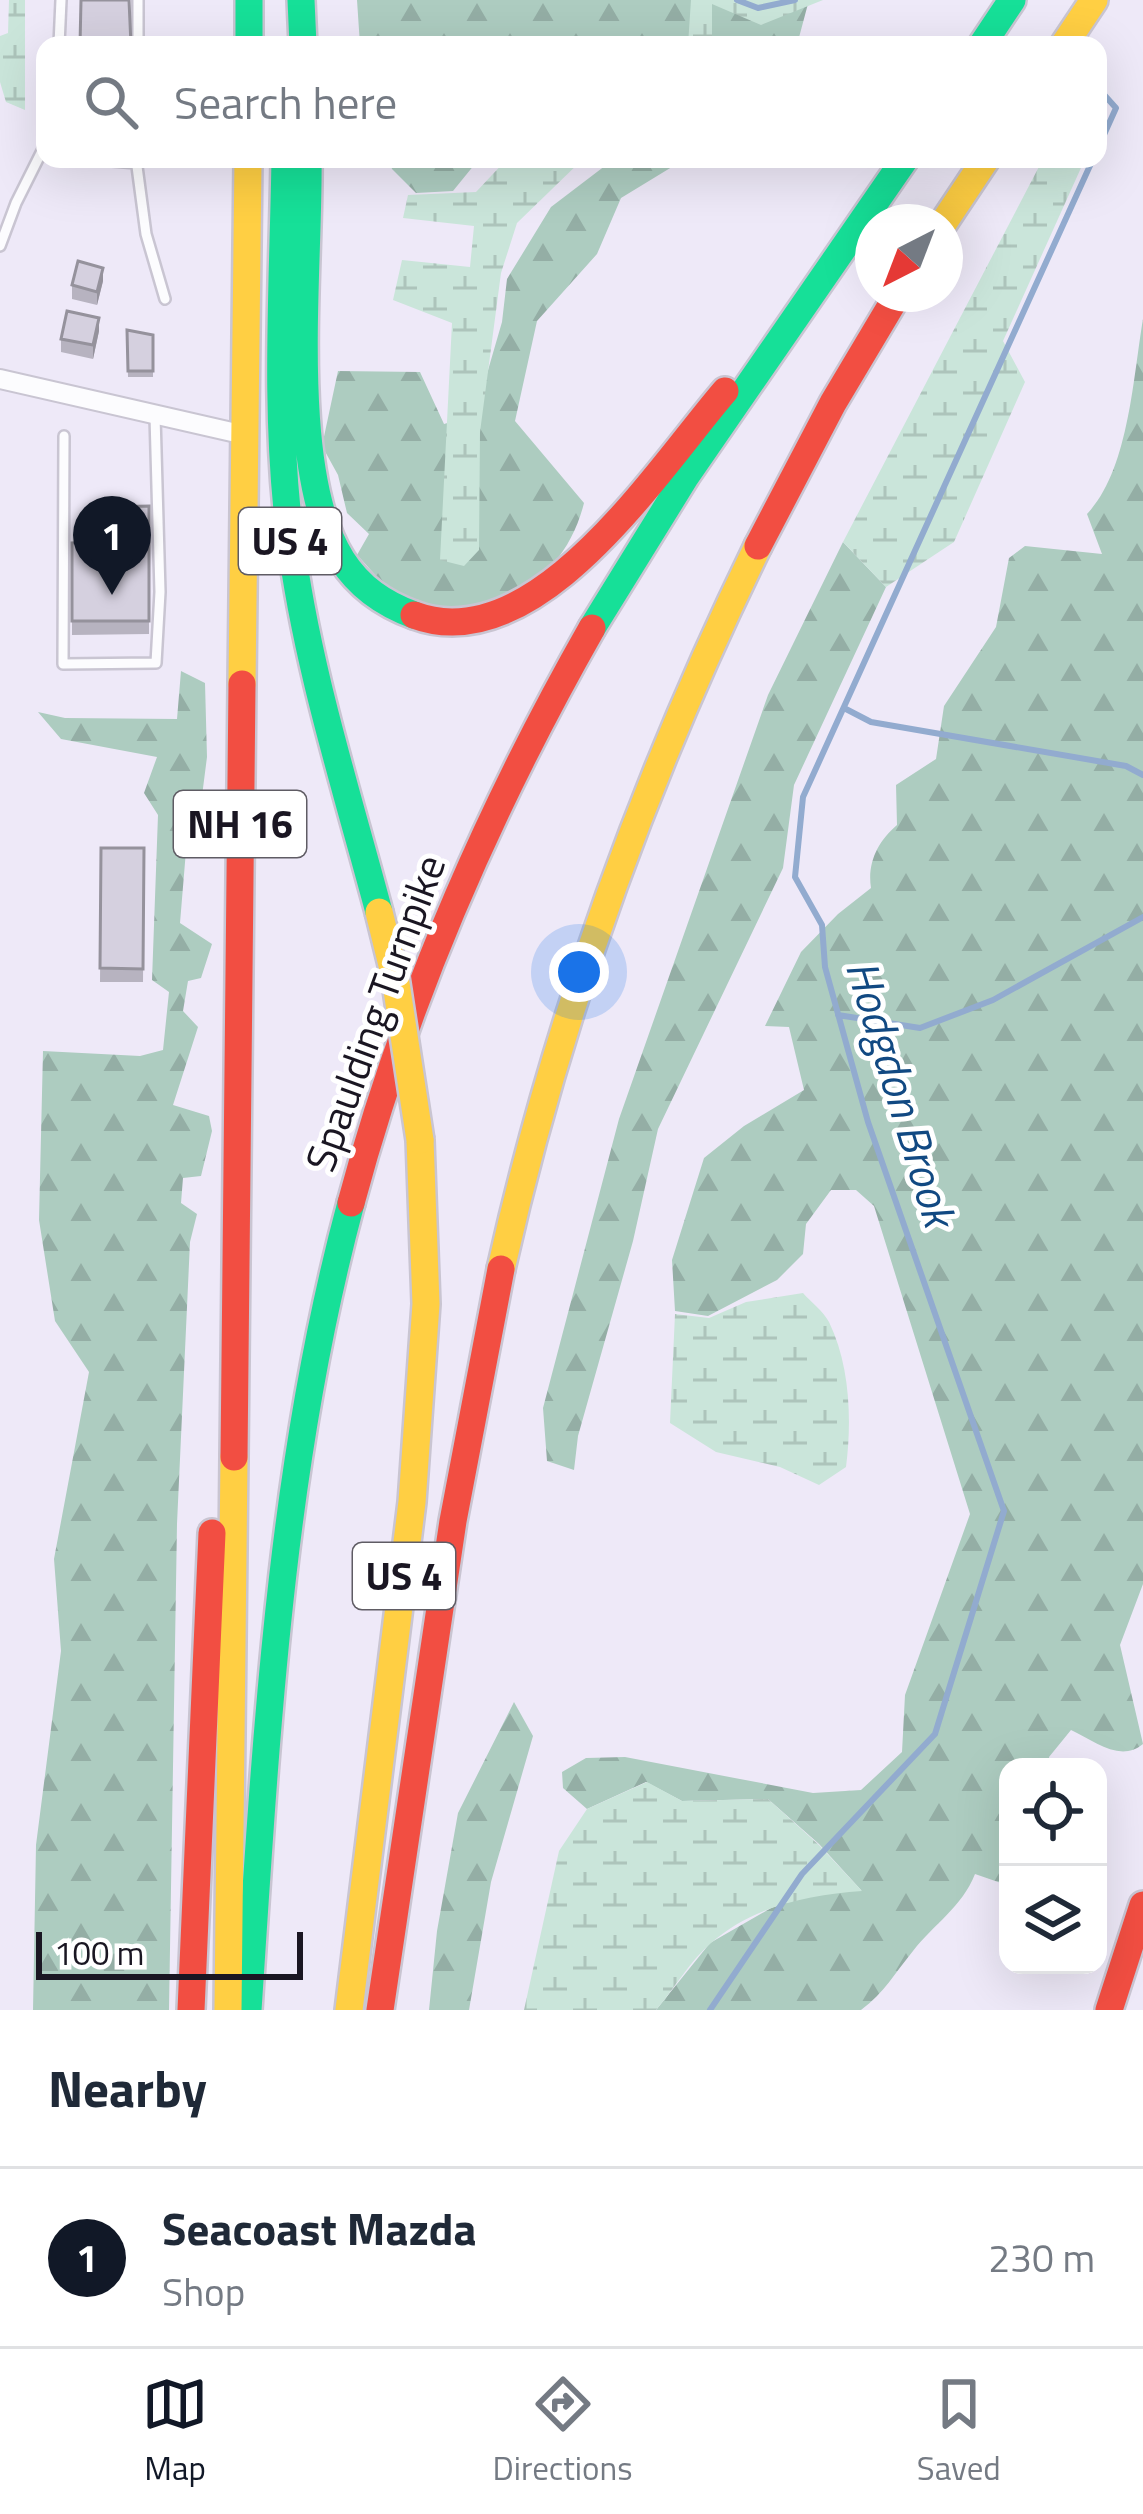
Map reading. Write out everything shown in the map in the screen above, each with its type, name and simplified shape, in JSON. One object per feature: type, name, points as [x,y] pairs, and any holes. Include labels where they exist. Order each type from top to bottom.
[{"type":"main road","points":[[249,36],[250,0]]},
{"type":"main road","points":[[286,36],[287,0]]},
{"type":"main road","points":[[302,0],[303,36]]},
{"type":"main road","points":[[982,36],[999,0]]},
{"type":"main road","points":[[985,36],[1012,0]]},
{"type":"main road","points":[[1070,36],[1094,0]]},
{"type":"main road","name":"NH 16","points":[[228,2010],[248,168]]},
{"type":"main road","name":"US 4","points":[[285,168],[283,412],[289,531],[311,660],[398,993],[420,1140],[426,1304],[412,1502],[350,2010]]},
{"type":"main road","points":[[308,168],[311,437],[320,508],[334,548],[358,582],[392,607],[432,620],[494,616],[533,600],[561,578],[829,272]]},
{"type":"main road","name":"Spaulding Turnpike","points":[[248,2010],[280,1593],[296,1464],[333,1272],[386,1083],[430,960],[482,839],[570,666],[686,482],[899,168]]},
{"type":"main road","points":[[956,204],[980,168]]},
{"type":"main road","points":[[380,2010],[479,1382],[510,1232],[560,1040],[623,854],[698,670],[783,495],[888,312]]},
{"type":"main road","points":[[191,2010],[210,1554],[236,1214]]},
{"type":"main road","points":[[1109,2010],[1143,1905]]},
{"type":"street","points":[[0,379],[244,435]]},
{"type":"lane","points":[[59,36],[61,0]]},
{"type":"lane","points":[[138,0],[138,36]]},
{"type":"lane","points":[[0,246],[36,163]]},
{"type":"lane","points":[[137,168],[146,235],[165,299]]},
{"type":"lane","points":[[64,436],[63,664],[156,663],[160,592],[155,416]]},
{"type":"green space","points":[[9,0],[25,0],[25,110],[6,102],[0,82],[0,36],[8,33]]},
{"type":"green space","points":[[357,0],[809,0],[799,36],[359,36]]},
{"type":"green space","points":[[691,0],[823,0],[761,25],[712,4],[712,36],[689,36]]},
{"type":"green space","points":[[472,168],[453,191],[416,193],[392,169]]},
{"type":"green space","points":[[499,168],[574,168],[517,223],[501,273],[480,432],[479,550],[464,566],[440,560],[452,323],[393,300],[402,260],[470,267],[474,226],[403,218],[408,195],[476,192]]},
{"type":"green space","points":[[602,168],[670,168],[621,198],[597,254],[537,321],[515,421],[584,503],[573,534],[535,582],[509,597],[482,606],[421,601],[390,587],[357,555],[369,534],[347,513],[338,475],[322,446],[338,371],[420,372],[444,424],[475,415],[502,322],[507,279],[551,207]]},
{"type":"green space","points":[[1038,168],[1081,168],[1003,341],[1025,382],[954,542],[886,587],[843,542]]},
{"type":"green space","points":[[1143,319],[1143,1584],[1120,1645],[1143,1744],[1116,1751],[1071,1730],[1049,1757],[999,1758],[999,1882],[975,1874],[955,1906],[861,2010],[656,2010],[710,1943],[771,1908],[808,1895],[861,1890],[768,1799],[682,1801],[646,1782],[587,1809],[563,1788],[562,1772],[586,1758],[625,1757],[813,1793],[861,1790],[902,1752],[905,1695],[970,1514],[874,1206],[856,1190],[831,1190],[806,1224],[803,1254],[777,1280],[708,1316],[675,1311],[672,1260],[704,1158],[744,1126],[804,1090],[789,1027],[765,1026],[801,952],[871,888],[875,853],[897,825],[896,785],[936,759],[944,706],[996,627],[1009,558],[1025,546],[1102,554],[1087,514],[1101,495],[1121,448]]},
{"type":"green space","points":[[843,542],[886,587],[794,785],[783,868],[658,1129],[633,1241],[578,1436],[574,1470],[547,1461],[543,1408],[619,1119],[768,695]]},
{"type":"green space","points":[[181,671],[205,683],[207,757],[202,796],[190,802],[180,923],[212,944],[201,978],[188,981],[183,1011],[198,1027],[173,1105],[209,1116],[212,1131],[201,1176],[183,1178],[181,1203],[197,1214],[190,1242],[177,1524],[169,2010],[33,2010],[36,1845],[61,1651],[54,1559],[89,1372],[55,1321],[39,1220],[43,1051],[140,1056],[163,1050],[169,992],[152,980],[158,815],[144,793],[157,757],[61,739],[38,712],[65,718],[177,719]]},
{"type":"green space","points":[[803,1293],[829,1322],[848,1393],[846,1467],[819,1485],[780,1467],[716,1452],[670,1423],[675,1314],[709,1318],[746,1302]]},
{"type":"green space","points":[[514,1702],[533,1736],[491,1882],[469,2010],[429,2010],[458,1813]]},
{"type":"green space","points":[[647,1782],[682,1801],[768,1799],[862,1891],[802,1899],[763,1911],[727,1930],[703,1950],[656,2010],[524,2010],[559,1851],[587,1809]]},
{"type":"building","points":[[81,0],[129,0],[131,36],[80,36]]},
{"type":"building","points":[[78,261],[103,268],[97,292],[72,285]]},
{"type":"building","points":[[67,311],[99,318],[93,345],[61,339]]},
{"type":"building","points":[[127,330],[153,335],[153,371],[128,371]]},
{"type":"building","points":[[149,506],[149,621],[72,621],[72,543],[101,542],[105,507]]},
{"type":"building","points":[[101,848],[144,848],[143,969],[100,968]]},
{"type":"waterway","name":"Hodgdon Brook","points":[[737,0],[758,8],[795,0]]},
{"type":"waterway","name":"Hodgdon Brook","points":[[1107,98],[1116,108],[1107,128]]},
{"type":"waterway","name":"Hodgdon Brook","points":[[710,2010],[802,1874],[935,1734],[1004,1511],[868,1122],[825,967],[822,925],[795,877],[803,797],[1089,168]]},
{"type":"waterway","points":[[844,708],[871,722],[1126,766],[1143,775]]},
{"type":"waterway","points":[[838,1015],[920,1028],[993,1000],[1143,917]]},
{"type":"traffic: fast","points":[[249,0],[249,36]]},
{"type":"traffic: fast","points":[[301,0],[303,36]]},
{"type":"traffic: fast","points":[[988,36],[1012,0]]},
{"type":"traffic: fast","points":[[285,168],[281,395],[290,536],[316,679],[379,912]]},
{"type":"traffic: fast","points":[[308,168],[304,366],[313,475],[324,522],[357,579],[374,594],[414,615]]},
{"type":"traffic: fast","points":[[592,628],[686,476],[899,168]]},
{"type":"traffic: fast","points":[[248,2010],[270,1705],[292,1502],[307,1402],[351,1203]]},
{"type":"traffic: slow","points":[[1070,36],[1094,0]]},
{"type":"traffic: slow","points":[[242,684],[248,168]]},
{"type":"traffic: slow","points":[[956,204],[980,168]]},
{"type":"traffic: slow","points":[[501,1269],[549,1083],[608,900],[678,721],[758,546]]},
{"type":"traffic: slow","points":[[379,912],[395,977],[420,1140]]},
{"type":"traffic: slow","points":[[349,2010],[412,1502],[426,1304],[420,1140]]},
{"type":"traffic: slow","points":[[228,2010],[234,1457]]},
{"type":"traffic: jam","points":[[758,546],[887,312]]},
{"type":"traffic: jam","points":[[414,615],[460,622],[504,611],[548,585],[629,509],[725,391]]},
{"type":"traffic: jam","points":[[351,1203],[397,1053],[453,908],[518,766],[592,628]]},
{"type":"traffic: jam","points":[[234,1457],[242,684]]},
{"type":"traffic: jam","points":[[380,2010],[453,1521],[501,1269]]},
{"type":"traffic: jam","points":[[191,2010],[212,1533]]},
{"type":"traffic: jam","points":[[1109,2010],[1143,1905]]},
{"type":"place","name":"Seacoast Mazda","points":[[112,595]]}]
